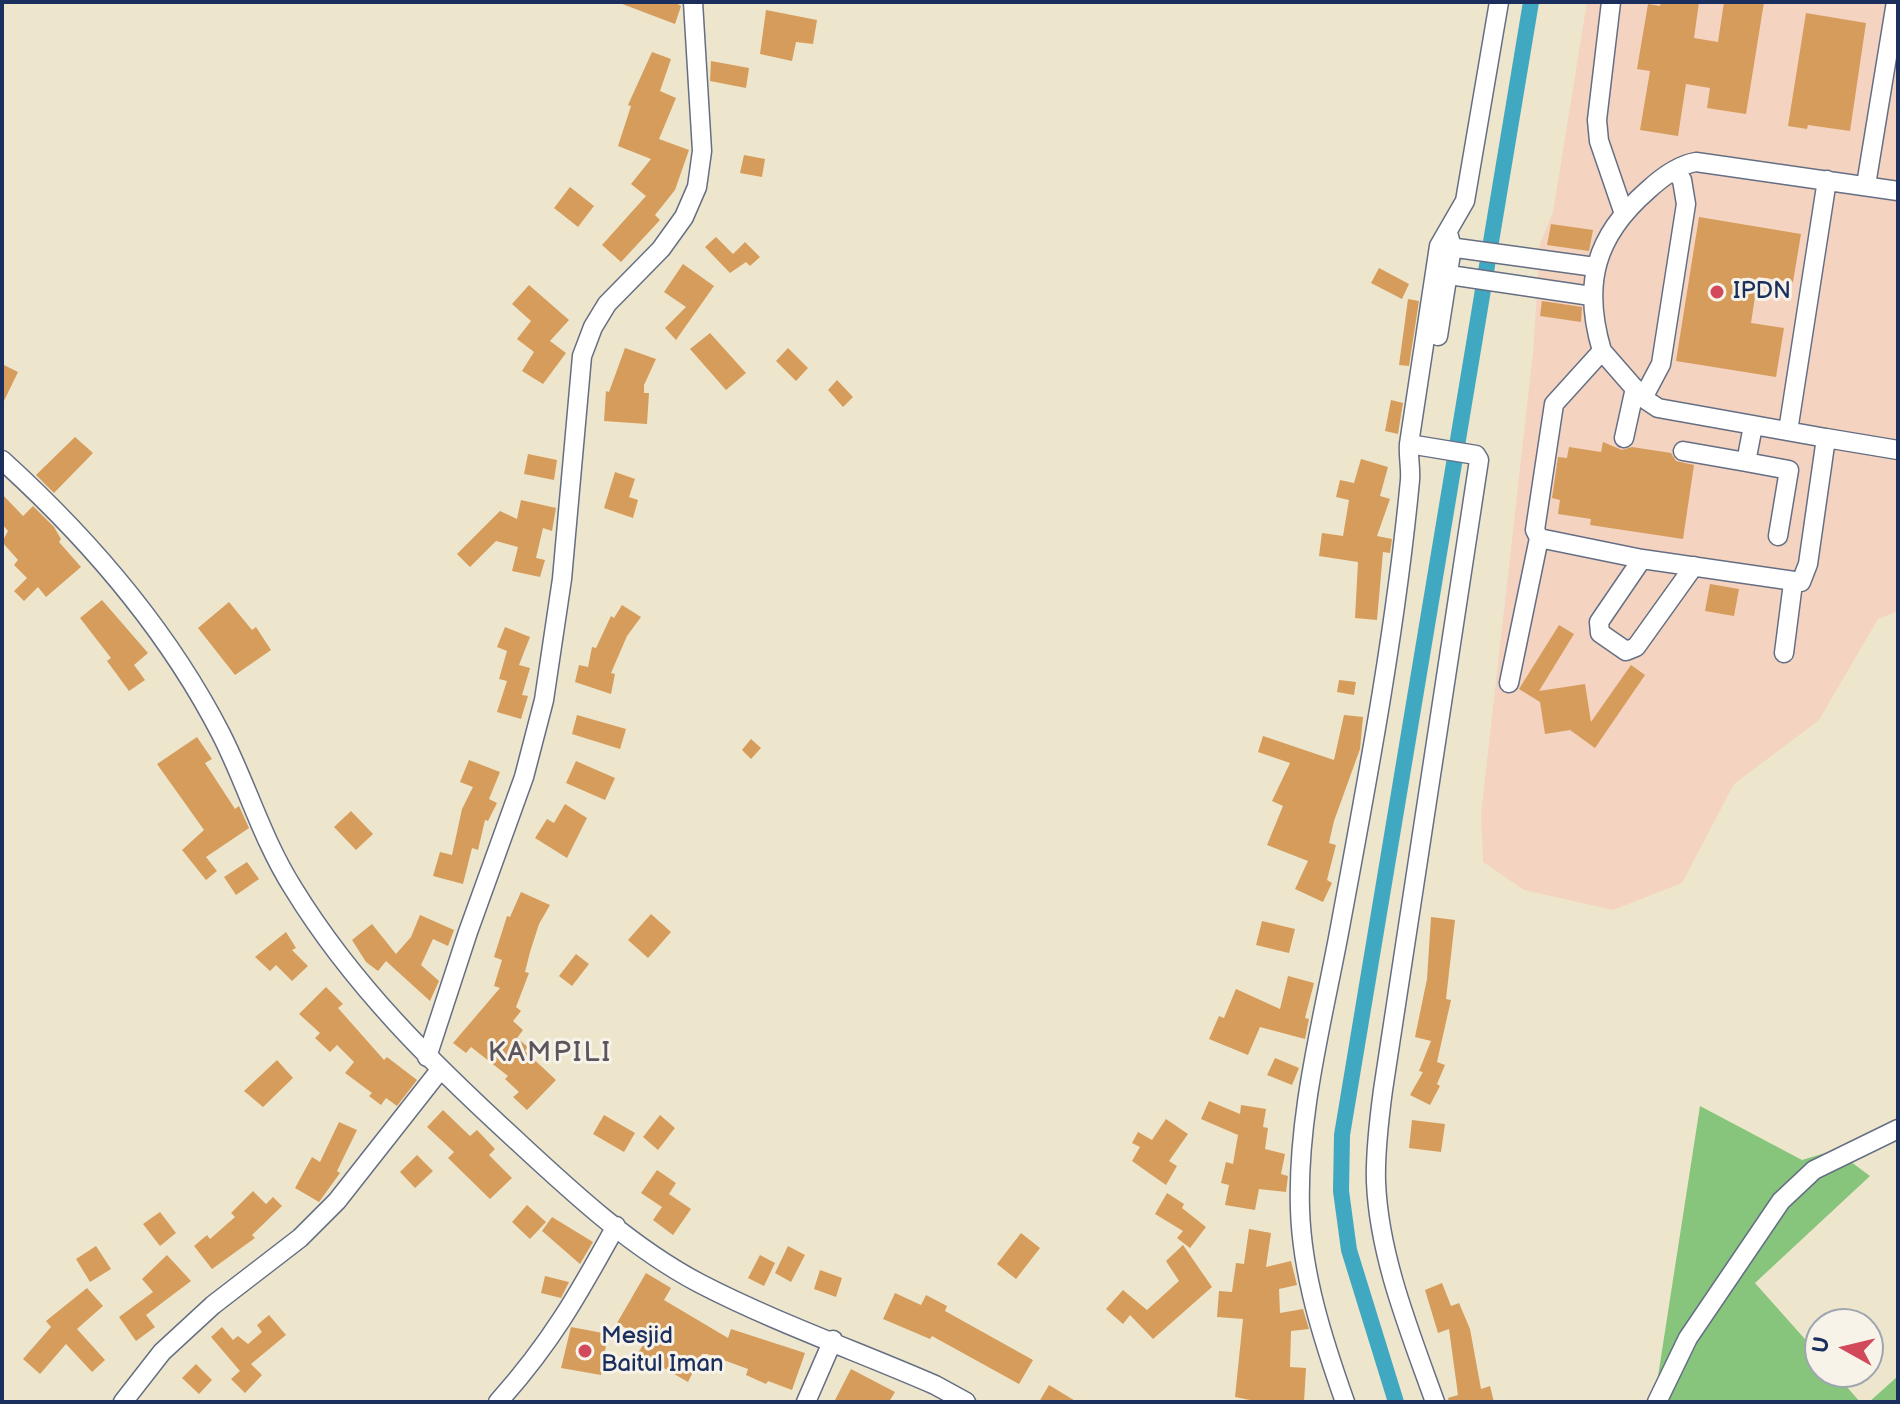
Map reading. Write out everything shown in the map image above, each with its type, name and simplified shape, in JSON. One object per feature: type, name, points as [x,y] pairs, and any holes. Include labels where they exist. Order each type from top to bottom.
[{"type":"street","points":[[123,1402],[162,1352],[213,1305],[300,1238],[337,1201],[434,1063],[468,932],[524,777],[544,700],[562,579],[582,356],[593,327],[607,304],[661,249],[684,217],[697,187],[702,151],[693,2]]},
{"type":"street","points":[[1345,1402],[1310,1286],[1300,1208],[1302,1157],[1312,1075],[1370,759],[1410,476],[1420,446],[1450,244],[1468,188],[1499,2]]},
{"type":"street","points":[[1611,2],[1597,120],[1599,141],[1623,211]]},
{"type":"street","points":[[1866,185],[1894,45],[1896,2]]},
{"type":"street","points":[[1898,191],[1708,161],[1686,164],[1623,211],[1605,240],[1595,267],[1591,296],[1602,351],[1639,393],[1658,408],[1898,450]]},
{"type":"street","points":[[1624,438],[1639,393],[1661,364],[1686,204],[1682,180],[1675,171]]},
{"type":"street","points":[[1788,431],[1827,180]]},
{"type":"street","points":[[1450,244],[1595,267]]},
{"type":"street","points":[[1446,274],[1591,296]]},
{"type":"street","points":[[1509,683],[1539,538],[1535,530],[1550,415],[1562,392],[1602,351]]},
{"type":"street","points":[[1746,462],[1753,426]]},
{"type":"street","points":[[1539,538],[1642,559],[1801,582],[1806,575],[1826,438]]},
{"type":"street","points":[[1420,446],[1471,454],[1479,460],[1383,1090],[1376,1182],[1396,1284],[1435,1402]]},
{"type":"street","points":[[1683,451],[1789,470],[1778,536]]},
{"type":"street","points":[[2,460],[74,529],[145,613],[221,735],[268,844],[293,889],[363,986],[434,1063],[550,1171],[616,1226],[698,1282],[966,1402]]},
{"type":"street","points":[[1642,559],[1599,622],[1600,633],[1626,651],[1636,647],[1694,566]]},
{"type":"street","points":[[1784,653],[1793,583]]},
{"type":"street","points":[[1657,1402],[1688,1338],[1781,1201],[1814,1170],[1898,1129]]},
{"type":"street","points":[[498,1402],[549,1342],[616,1226]]},
{"type":"street","points":[[806,1402],[833,1340]]},
{"type":"shaded area","points":[[1587,2],[1898,2],[1898,611],[1878,619],[1819,720],[1734,784],[1682,883],[1613,910],[1524,890],[1483,862],[1481,814],[1533,353],[1540,244],[1553,212]]},
{"type":"green space","points":[[1700,1106],[1802,1160],[1835,1150],[1870,1176],[1755,1283],[1804,1338],[1804,1388],[1848,1388],[1860,1402],[1654,1402]]},
{"type":"green space","points":[[1898,1376],[1898,1402],[1869,1402]]},
{"type":"building","points":[[617,2],[674,2],[681,6],[675,24]]},
{"type":"building","points":[[1661,2],[1699,2],[1694,38],[1718,42],[1724,2],[1764,2],[1746,114],[1707,108],[1710,88],[1686,84],[1678,136],[1640,130],[1650,71],[1637,69],[1648,4],[1660,6]]},
{"type":"building","points":[[766,10],[817,20],[813,44],[796,42],[792,61],[760,54]]},
{"type":"building","points":[[1806,13],[1866,23],[1850,131],[1808,125],[1807,129],[1788,126]]},
{"type":"building","points":[[652,52],[671,59],[660,91],[676,98],[659,139],[689,150],[675,190],[655,215],[660,220],[621,262],[602,245],[646,196],[631,184],[651,159],[618,146],[631,106],[628,105]]},
{"type":"building","points":[[711,61],[749,68],[746,88],[710,81]]},
{"type":"building","points":[[744,155],[765,159],[762,177],[740,173]]},
{"type":"building","points":[[570,187],[594,206],[578,227],[554,208]]},
{"type":"building","name":"IPDN","points":[[1699,217],[1801,234],[1793,282],[1758,277],[1751,323],[1784,328],[1776,377],[1676,361]]},
{"type":"building","points":[[1551,224],[1593,230],[1589,251],[1547,245]]},
{"type":"building","points":[[716,237],[733,254],[745,242],[760,257],[750,266],[746,262],[730,273],[705,247]]},
{"type":"building","points":[[683,264],[714,286],[676,340],[665,328],[686,307],[664,292]]},
{"type":"building","points":[[1379,268],[1409,284],[1402,299],[1371,283]]},
{"type":"building","points":[[529,285],[569,320],[550,341],[566,353],[543,384],[522,371],[534,352],[517,339],[531,321],[512,304]]},
{"type":"building","points":[[1408,299],[1419,301],[1409,366],[1399,365]]},
{"type":"building","points":[[1542,301],[1582,307],[1581,322],[1540,316]]},
{"type":"building","points":[[710,333],[746,373],[726,390],[690,349]]},
{"type":"building","points":[[625,348],[656,359],[644,385],[644,393],[649,393],[647,424],[604,421],[606,391],[609,392]]},
{"type":"building","points":[[788,348],[808,368],[796,381],[776,361]]},
{"type":"building","points":[[2,364],[18,372],[2,405]]},
{"type":"building","points":[[837,380],[853,397],[843,407],[828,390]]},
{"type":"building","points":[[1391,400],[1403,403],[1398,434],[1385,431]]},
{"type":"building","points":[[75,437],[93,453],[54,493],[36,475]]},
{"type":"building","points":[[1603,442],[1622,450],[1632,447],[1671,453],[1676,461],[1694,465],[1683,539],[1590,525],[1591,519],[1558,514],[1560,500],[1552,498],[1558,457],[1567,458],[1569,447],[1601,452]]},
{"type":"building","points":[[528,454],[557,460],[554,480],[524,474]]},
{"type":"building","points":[[1361,459],[1388,467],[1380,496],[1390,499],[1377,536],[1392,539],[1390,553],[1383,552],[1377,620],[1355,618],[1358,562],[1319,556],[1322,533],[1343,536],[1349,500],[1336,497],[1340,480],[1354,483]]},
{"type":"building","points":[[615,472],[635,479],[629,497],[638,500],[633,518],[604,508]]},
{"type":"building","points":[[2,494],[23,516],[33,506],[54,527],[61,539],[59,542],[81,567],[46,597],[38,587],[24,601],[14,591],[27,578],[14,565],[18,560],[2,542],[8,531],[2,524]]},
{"type":"building","points":[[521,500],[556,508],[552,531],[543,528],[536,558],[545,560],[540,577],[512,571],[518,547],[496,541],[470,567],[457,554],[500,511],[517,519]]},
{"type":"building","points":[[1710,584],[1739,589],[1734,616],[1705,611]]},
{"type":"building","points":[[102,600],[148,653],[134,665],[145,680],[129,691],[107,661],[111,658],[80,618]]},
{"type":"building","points":[[229,602],[252,630],[256,627],[271,650],[235,675],[198,628]]},
{"type":"building","points":[[622,605],[641,617],[627,636],[611,673],[615,674],[611,694],[575,682],[579,665],[588,667],[592,647],[596,648],[611,616],[614,618]]},
{"type":"building","points":[[1559,625],[1574,634],[1539,691],[1585,684],[1591,722],[1631,665],[1645,675],[1595,748],[1570,730],[1545,734],[1540,702],[1519,689]]},
{"type":"building","points":[[505,627],[530,637],[519,665],[530,668],[522,695],[528,696],[521,719],[497,712],[507,681],[499,679],[507,651],[497,647]]},
{"type":"building","points":[[1339,680],[1356,682],[1354,695],[1337,692]]},
{"type":"building","points":[[577,715],[626,729],[620,749],[572,734]]},
{"type":"building","points":[[1344,715],[1363,717],[1360,749],[1334,821],[1329,843],[1336,845],[1327,880],[1332,883],[1323,902],[1295,889],[1308,861],[1267,845],[1283,806],[1272,801],[1290,763],[1258,752],[1263,736],[1334,760]]},
{"type":"building","points":[[197,737],[212,759],[205,763],[235,809],[239,806],[249,828],[206,857],[217,871],[206,880],[182,850],[204,830],[157,764]]},
{"type":"building","points":[[751,739],[761,748],[751,759],[742,750]]},
{"type":"building","points":[[469,760],[500,772],[489,799],[497,803],[488,821],[485,820],[478,850],[472,848],[463,884],[433,876],[440,852],[452,855],[462,809],[473,787],[460,782]]},
{"type":"building","points":[[576,761],[615,778],[605,800],[566,783]]},
{"type":"building","points":[[565,804],[587,818],[567,858],[535,838],[547,819],[554,823]]},
{"type":"building","points":[[351,811],[373,834],[356,850],[334,827]]},
{"type":"building","points":[[247,862],[259,879],[236,895],[224,877]]},
{"type":"building","points":[[521,892],[550,905],[539,924],[530,952],[525,972],[529,973],[516,1007],[521,1011],[513,1021],[523,1030],[517,1038],[528,1047],[525,1051],[556,1080],[527,1110],[513,1097],[519,1092],[505,1079],[508,1076],[471,1047],[466,1053],[453,1043],[500,988],[494,986],[502,960],[494,957],[507,916],[510,917]]},
{"type":"building","points":[[651,914],[671,932],[648,958],[628,940]]},
{"type":"building","points":[[420,915],[454,930],[448,946],[433,939],[421,965],[439,981],[430,1001],[386,961],[378,971],[366,962],[352,940],[372,924],[396,954],[411,937]]},
{"type":"building","points":[[1431,917],[1455,920],[1446,999],[1451,1000],[1437,1062],[1445,1065],[1437,1084],[1440,1086],[1430,1105],[1410,1095],[1423,1072],[1419,1071],[1431,1041],[1415,1037],[1427,979]]},
{"type":"building","points":[[1262,921],[1295,929],[1289,953],[1256,945]]},
{"type":"building","points":[[286,932],[296,948],[292,950],[308,966],[292,981],[276,965],[270,971],[255,957]]},
{"type":"building","points":[[576,954],[589,964],[572,986],[559,976]]},
{"type":"building","points":[[1288,976],[1314,983],[1305,1018],[1309,1019],[1305,1039],[1260,1027],[1248,1055],[1209,1039],[1219,1016],[1224,1018],[1236,989],[1280,1009]]},
{"type":"building","points":[[326,987],[343,1004],[338,1008],[384,1060],[387,1057],[417,1080],[397,1106],[386,1098],[381,1105],[369,1096],[372,1093],[345,1073],[354,1062],[337,1045],[330,1052],[315,1038],[320,1033],[299,1014]]},
{"type":"building","points":[[1275,1058],[1299,1068],[1292,1085],[1267,1075]]},
{"type":"building","points":[[277,1060],[293,1078],[263,1107],[244,1091]]},
{"type":"building","points":[[1209,1101],[1240,1114],[1241,1105],[1266,1109],[1263,1127],[1268,1128],[1265,1149],[1285,1154],[1281,1174],[1288,1176],[1286,1192],[1259,1189],[1255,1210],[1225,1205],[1229,1185],[1221,1183],[1226,1162],[1233,1164],[1238,1135],[1201,1119]]},
{"type":"building","points":[[443,1110],[470,1136],[477,1130],[495,1149],[489,1155],[512,1178],[490,1199],[448,1158],[454,1152],[427,1127]]},
{"type":"building","points":[[604,1115],[635,1133],[624,1152],[593,1134]]},
{"type":"building","points":[[660,1115],[675,1128],[658,1150],[643,1137]]},
{"type":"building","points":[[1166,1119],[1188,1134],[1169,1161],[1177,1166],[1166,1185],[1132,1161],[1140,1147],[1132,1143],[1138,1132],[1152,1140]]},
{"type":"building","points":[[1412,1120],[1445,1124],[1441,1152],[1409,1148]]},
{"type":"building","points":[[339,1122],[357,1130],[337,1171],[340,1173],[319,1202],[295,1188],[312,1157],[320,1162]]},
{"type":"building","points":[[417,1155],[433,1171],[415,1188],[400,1172]]},
{"type":"building","points":[[657,1170],[676,1183],[669,1194],[691,1209],[673,1235],[653,1220],[662,1207],[641,1193]]},
{"type":"building","points":[[253,1191],[266,1204],[273,1197],[282,1206],[252,1235],[255,1238],[212,1269],[194,1246],[207,1235],[210,1239],[235,1217],[231,1213]]},
{"type":"building","points":[[1167,1193],[1184,1204],[1182,1208],[1206,1227],[1190,1248],[1177,1238],[1183,1231],[1155,1214]]},
{"type":"building","points":[[527,1205],[546,1222],[530,1239],[512,1222]]},
{"type":"building","points":[[160,1212],[176,1233],[160,1246],[143,1224]]},
{"type":"building","points":[[552,1217],[593,1242],[580,1264],[542,1231]]},
{"type":"building","points":[[1249,1229],[1271,1233],[1266,1267],[1291,1261],[1297,1285],[1279,1289],[1280,1313],[1303,1309],[1309,1329],[1291,1331],[1290,1367],[1306,1368],[1304,1402],[1260,1402],[1235,1397],[1243,1319],[1217,1317],[1219,1291],[1232,1292],[1236,1263],[1244,1264]]},
{"type":"building","points":[[1021,1233],[1040,1248],[1016,1279],[997,1264]]},
{"type":"building","points":[[1183,1245],[1212,1287],[1153,1339],[1130,1315],[1123,1324],[1106,1309],[1123,1290],[1147,1310],[1179,1281],[1166,1261]]},
{"type":"building","points":[[96,1246],[111,1269],[90,1282],[76,1259]]},
{"type":"building","points":[[788,1246],[805,1255],[791,1282],[775,1273]]},
{"type":"building","points":[[167,1255],[191,1281],[146,1315],[155,1327],[136,1341],[119,1317],[153,1292],[142,1279]]},
{"type":"building","points":[[760,1255],[775,1263],[764,1286],[748,1278]]},
{"type":"building","points":[[820,1270],[842,1278],[836,1297],[814,1289]]},
{"type":"building","points":[[646,1273],[671,1288],[664,1300],[728,1338],[731,1329],[805,1353],[792,1390],[768,1381],[766,1384],[746,1375],[748,1369],[707,1354],[702,1354],[688,1382],[638,1353],[646,1340],[617,1323]]},
{"type":"building","points":[[545,1276],[569,1282],[561,1298],[541,1293]]},
{"type":"building","points":[[1442,1283],[1451,1306],[1459,1303],[1470,1329],[1481,1389],[1490,1386],[1494,1402],[1449,1402],[1448,1398],[1458,1395],[1449,1329],[1438,1333],[1425,1290]]},
{"type":"building","points":[[87,1288],[103,1306],[77,1329],[105,1360],[92,1372],[66,1344],[40,1374],[23,1359],[51,1327],[46,1321]]},
{"type":"building","points":[[895,1293],[921,1305],[926,1295],[947,1306],[945,1311],[1033,1360],[1019,1384],[932,1336],[930,1339],[883,1319]]},
{"type":"building","points":[[269,1315],[286,1335],[251,1364],[262,1375],[245,1393],[231,1379],[240,1371],[211,1337],[222,1327],[233,1340],[238,1336],[248,1344],[262,1332],[257,1325]]},
{"type":"building","name":"Mesjid Baitul Iman","points":[[571,1327],[608,1334],[601,1375],[561,1368]]},
{"type":"building","points":[[196,1364],[212,1380],[199,1394],[182,1378]]},
{"type":"building","points":[[851,1369],[895,1392],[889,1402],[834,1402]]},
{"type":"building","points":[[1049,1385],[1077,1402],[1039,1402]]},
{"type":"waterway","points":[[1396,1402],[1349,1250],[1341,1191],[1342,1135],[1531,2]]},
{"type":"place","name":"IPDN","points":[[1717,292]]},
{"type":"place","name":"Mesjid Baitul Iman","points":[[585,1351]]},
{"type":"district","name":"KAMPILI","points":[[550,1054]]}]
